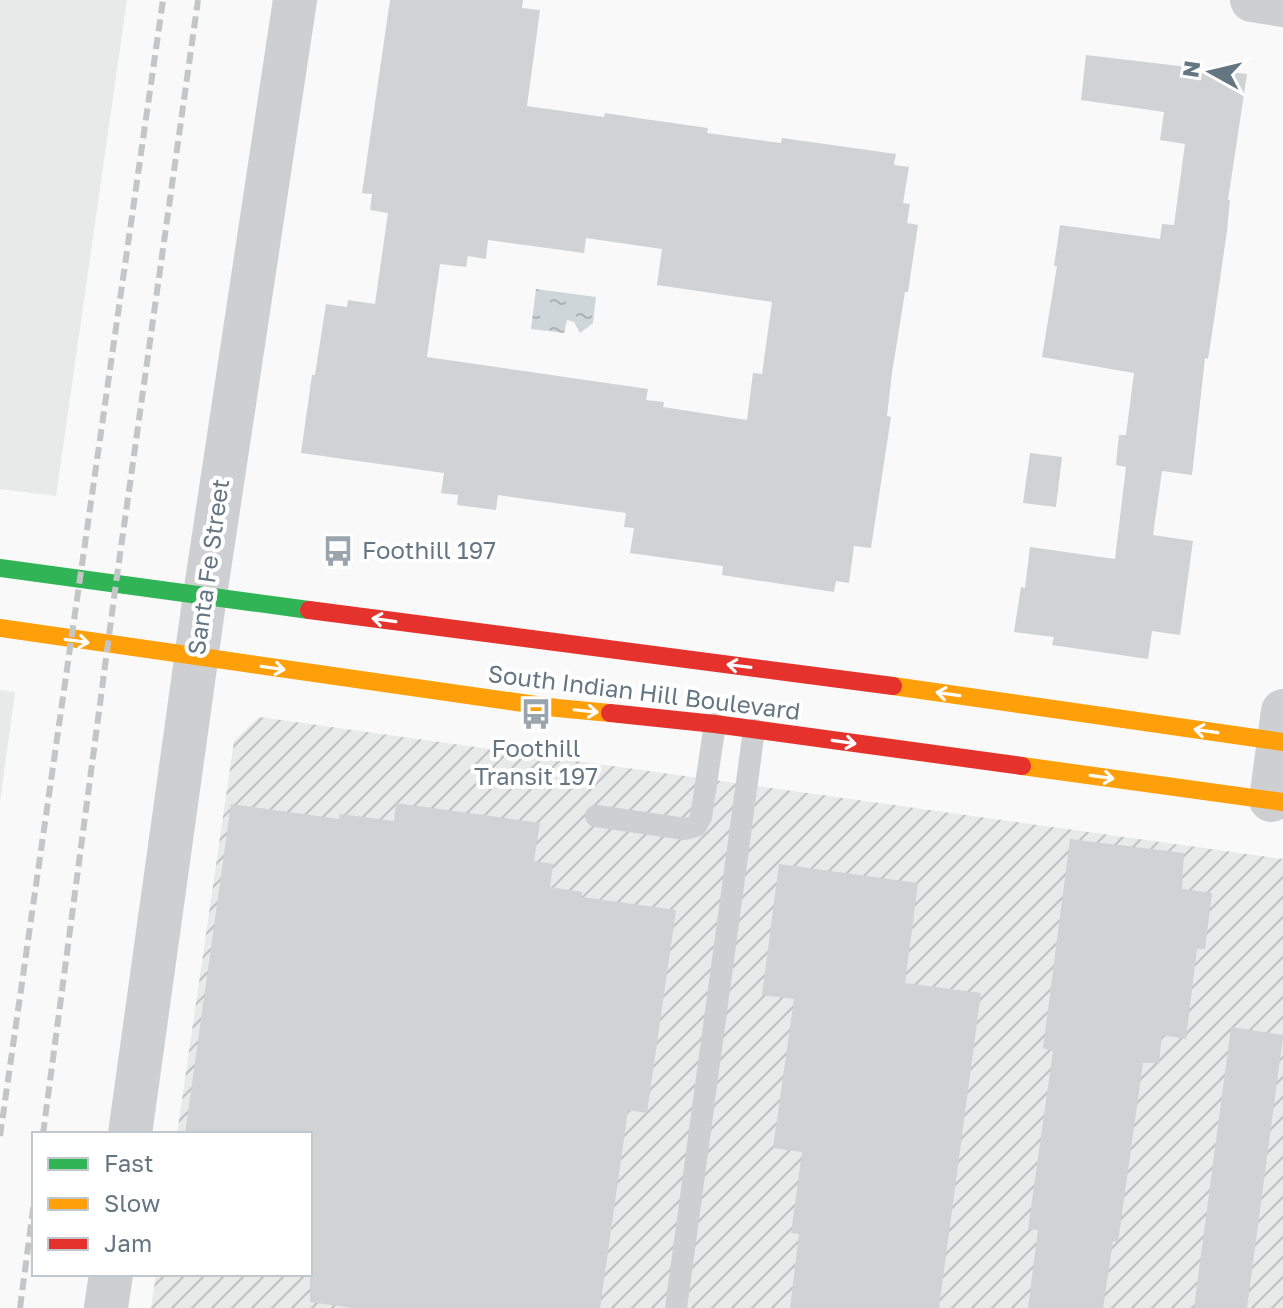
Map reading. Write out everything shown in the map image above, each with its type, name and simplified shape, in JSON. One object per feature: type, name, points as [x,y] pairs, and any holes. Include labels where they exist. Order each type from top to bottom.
[{"type":"main road","name":"South Indian Hill Boulevard","points":[[0,568],[461,631],[1281,731]]},
{"type":"main road","name":"South Indian Hill Boulevard","points":[[0,628],[557,708],[715,724],[1277,801]]},
{"type":"street","name":"Santa Fe Street","points":[[130,1132],[205,595],[295,0]]},
{"type":"street","points":[[1252,0],[1283,5]]},
{"type":"street","points":[[1277,801],[1281,731]]},
{"type":"street","points":[[106,1308],[111,1276]]},
{"type":"lane","points":[[596,816],[685,829],[696,826],[701,817],[715,724]]},
{"type":"lane","points":[[676,1308],[754,730]]},
{"type":"shaded area","points":[[0,0],[127,0],[56,496],[0,489]]},
{"type":"shaded area","points":[[0,690],[15,692],[0,803]]},
{"type":"shaded area","points":[[259,717],[1283,859],[1283,1308],[151,1308],[156,1276],[312,1276],[312,1132],[177,1132],[234,741]]},
{"type":"water","points":[[536,289],[596,297],[593,323],[580,333],[574,322],[567,320],[564,333],[531,329]]},
{"type":"building","points":[[390,0],[523,0],[522,8],[540,10],[527,106],[604,117],[605,113],[708,128],[707,133],[781,143],[782,138],[896,154],[894,165],[909,167],[903,203],[910,204],[907,223],[918,225],[892,373],[887,416],[891,417],[871,548],[854,546],[849,583],[836,581],[834,592],[722,575],[723,566],[630,553],[634,528],[624,527],[626,513],[498,495],[496,510],[457,505],[458,495],[441,493],[444,473],[301,453],[326,304],[347,307],[348,300],[375,304],[388,213],[370,210],[372,194],[362,193]],"holes":[[[586,238],[662,249],[657,285],[772,302],[762,374],[753,373],[747,420],[663,407],[664,402],[646,400],[648,389],[427,357],[440,264],[466,267],[468,256],[486,259],[488,240],[584,253]]]},
{"type":"building","points":[[1086,55],[1247,74],[1212,334],[1208,359],[1205,358],[1192,475],[1162,471],[1153,535],[1193,541],[1180,635],[1152,631],[1148,659],[1052,645],[1054,637],[1014,632],[1021,587],[1025,588],[1030,547],[1115,559],[1126,467],[1116,465],[1119,435],[1126,435],[1134,373],[1042,357],[1057,266],[1054,266],[1060,225],[1160,239],[1162,224],[1174,225],[1185,144],[1160,140],[1164,112],[1081,100]]},
{"type":"building","points":[[1030,453],[1062,457],[1056,507],[1023,503]]},
{"type":"building","points":[[396,803],[540,823],[534,861],[553,864],[550,887],[582,892],[582,897],[676,910],[647,1113],[628,1110],[600,1308],[353,1308],[310,1302],[312,1132],[185,1132],[231,804],[339,819],[340,814],[394,821]]},
{"type":"building","points":[[1070,839],[1184,853],[1182,889],[1212,893],[1205,949],[1197,949],[1186,1039],[1162,1035],[1159,1063],[1143,1063],[1118,1242],[1113,1241],[1103,1308],[1028,1308],[1038,1230],[1028,1229],[1053,1051],[1043,1048]]},
{"type":"building","points":[[779,864],[918,883],[905,983],[981,993],[939,1308],[790,1308],[799,1234],[791,1233],[802,1152],[773,1148],[794,999],[762,995]]},
{"type":"building","points":[[1231,1027],[1283,1037],[1247,1308],[1194,1308]]},
{"type":"railway","points":[[0,1136],[163,0]]},
{"type":"railway","points":[[43,1132],[198,0]]},
{"type":"railway","points":[[20,1308],[32,1217]]},
{"type":"traffic: fast","points":[[0,568],[309,610]]},
{"type":"traffic: slow","points":[[0,628],[610,713]]},
{"type":"traffic: slow","points":[[893,686],[1283,742]]},
{"type":"traffic: slow","points":[[1022,766],[1283,802]]},
{"type":"traffic: jam","points":[[309,610],[893,686]]},
{"type":"traffic: jam","points":[[610,713],[715,724],[1022,766]]},
{"type":"place","name":"Foothill 197","points":[[338,551]]},
{"type":"place","name":"Foothill Transit 197","points":[[536,714]]}]
